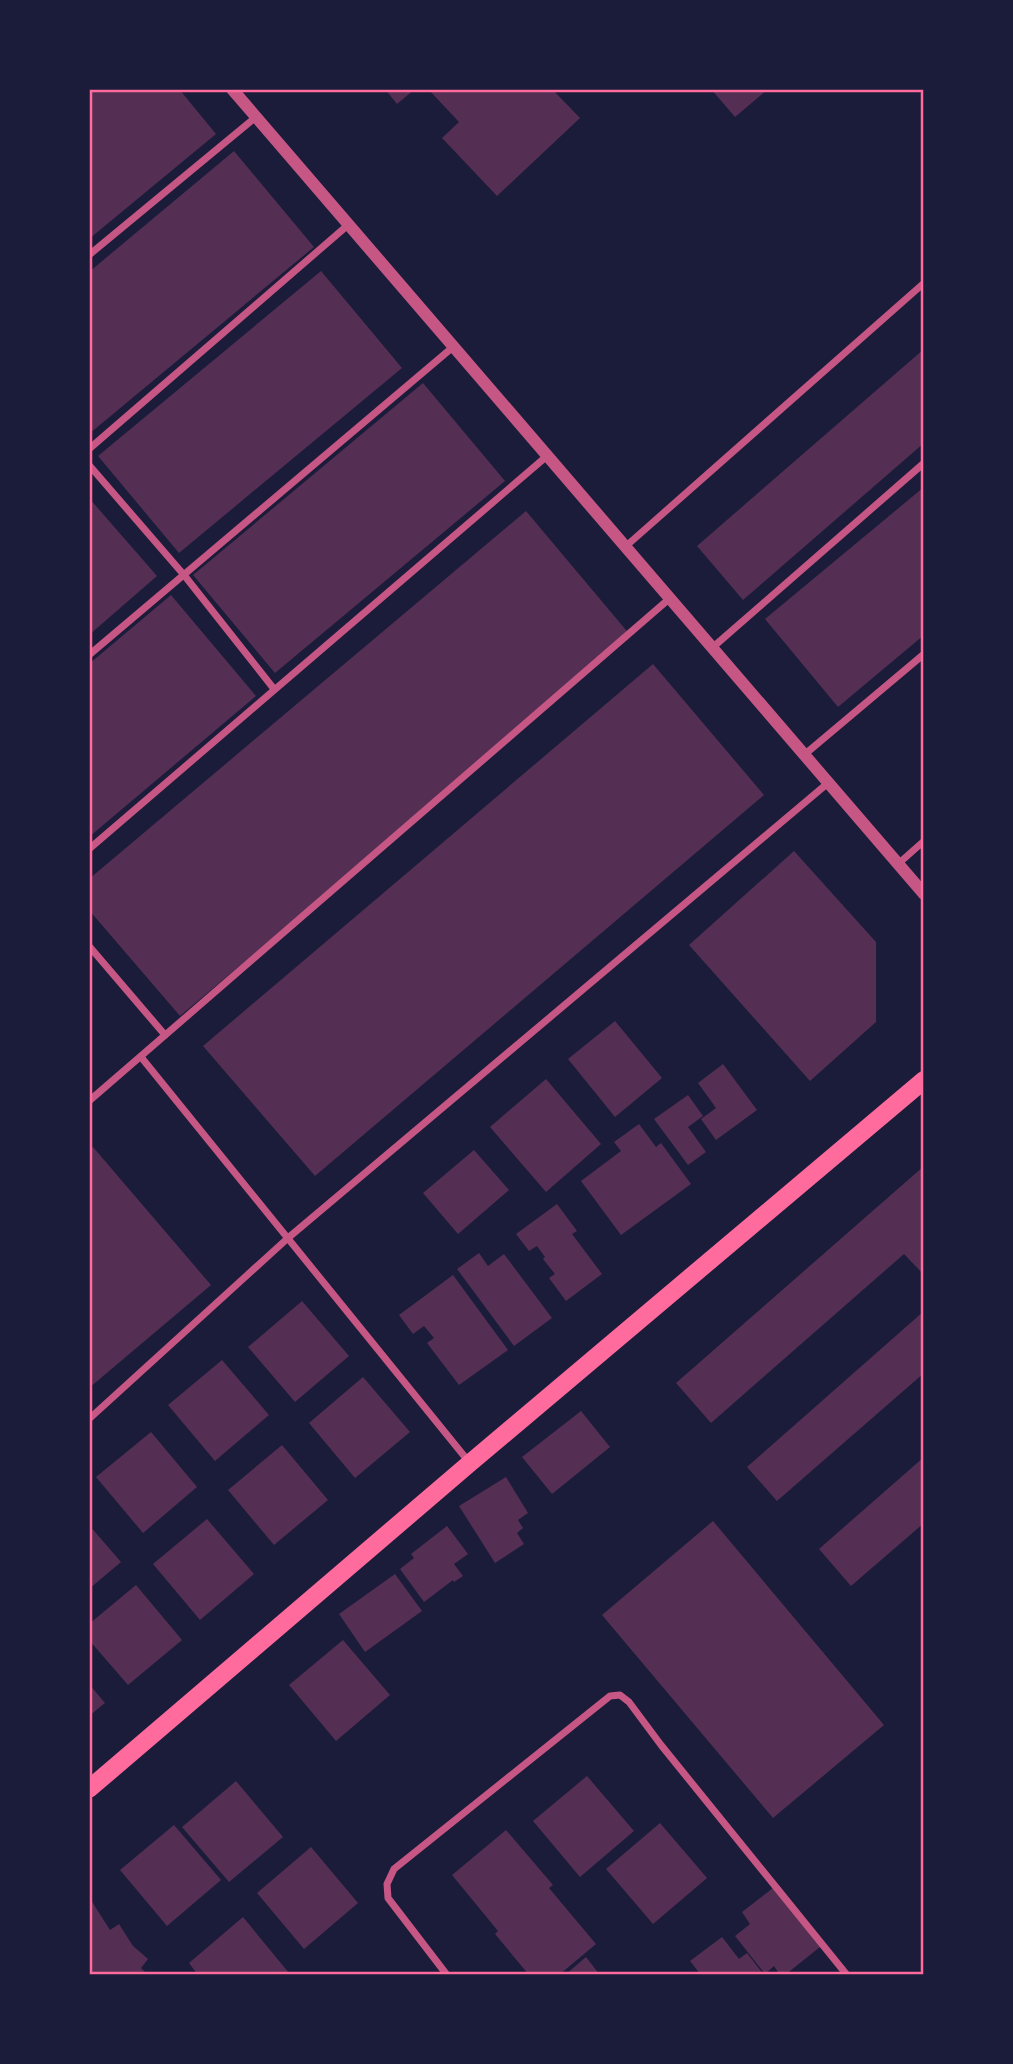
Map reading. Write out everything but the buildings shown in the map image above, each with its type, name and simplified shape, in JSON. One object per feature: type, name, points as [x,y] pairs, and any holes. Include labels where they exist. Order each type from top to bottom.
[{"type":"main road","points":[[89,1789],[924,1080]]},
{"type":"street","points":[[232,89],[924,894]]},
{"type":"street","points":[[89,255],[256,117]]},
{"type":"street","points":[[89,449],[348,225]]},
{"type":"street","points":[[625,547],[924,283]]},
{"type":"street","points":[[89,655],[453,347]]},
{"type":"street","points":[[89,849],[547,456]]},
{"type":"street","points":[[712,648],[924,463]]},
{"type":"street","points":[[89,465],[184,576],[274,689]]},
{"type":"street","points":[[89,1101],[669,599]]},
{"type":"street","points":[[804,755],[924,654]]},
{"type":"street","points":[[89,1419],[288,1238],[828,783]]},
{"type":"street","points":[[898,864],[924,841]]},
{"type":"street","points":[[89,946],[165,1035]]},
{"type":"street","points":[[141,1057],[470,1463]]},
{"type":"street","points":[[447,1975],[388,1898],[387,1884],[394,1869],[611,1696],[620,1695],[629,1702],[660,1745],[847,1975]]}]
